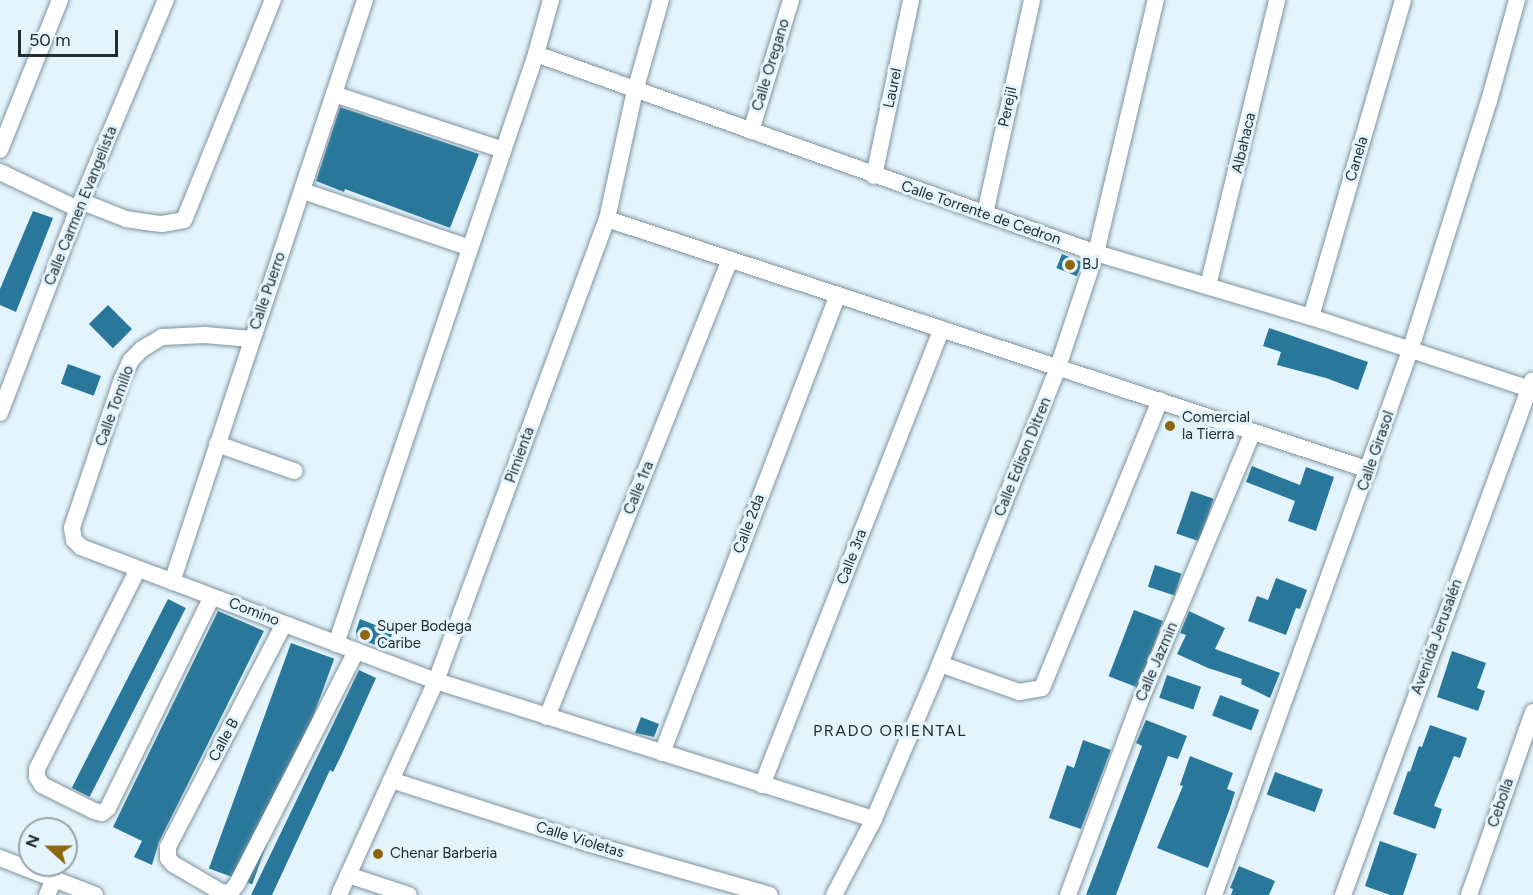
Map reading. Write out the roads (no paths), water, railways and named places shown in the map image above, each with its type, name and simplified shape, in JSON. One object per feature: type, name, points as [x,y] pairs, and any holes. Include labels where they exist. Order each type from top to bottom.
[{"type":"street","points":[[0,150],[60,0]]},
{"type":"street","name":"Calle Carmen Evangelista","points":[[0,413],[81,205],[166,0]]},
{"type":"street","points":[[0,172],[81,205],[126,219],[162,224],[184,220],[273,0]]},
{"type":"street","name":"Calle Puerro","points":[[172,582],[365,0]]},
{"type":"street","points":[[336,644],[536,54],[551,0]]},
{"type":"street","name":"Pimienta","points":[[339,895],[436,681],[607,219],[635,91],[661,0]]},
{"type":"street","name":"Calle Oregano","points":[[751,131],[791,0]]},
{"type":"street","name":"Laurel","points":[[874,176],[911,0]]},
{"type":"street","name":"Perejil","points":[[985,214],[1032,0]]},
{"type":"street","name":"Calle Edison Ditren","points":[[834,895],[874,819],[940,664],[1058,367],[1096,253],[1156,0]]},
{"type":"street","name":"Albahaca","points":[[1208,286],[1277,0]]},
{"type":"street","name":"Canela","points":[[1311,317],[1403,0]]},
{"type":"street","name":"Calle Girasol","points":[[1214,895],[1410,351],[1489,101],[1517,0]]},
{"type":"street","name":"Calle Torrente de Cedron","points":[[536,54],[1096,253],[1311,317],[1410,351],[1532,386]]},
{"type":"street","points":[[334,94],[503,150]]},
{"type":"street","points":[[303,191],[470,248]]},
{"type":"street","points":[[607,219],[1160,399],[1369,470]]},
{"type":"street","name":"Calle 1ra","points":[[547,717],[730,259]]},
{"type":"street","name":"Calle 2da","points":[[662,753],[838,294]]},
{"type":"street","name":"Calle 3ra","points":[[762,785],[942,328]]},
{"type":"street","name":"Calle Tomillo","points":[[74,540],[72,528],[122,379],[131,360],[142,349],[162,337],[206,335],[251,339]]},
{"type":"street","name":"Avenida Jerusalén","points":[[1343,895],[1532,386]]},
{"type":"street","points":[[940,664],[1019,692],[1042,688],[1160,399]]},
{"type":"street","name":"Calle Jazmin","points":[[1068,895],[1139,704],[1253,432]]},
{"type":"street","points":[[217,444],[294,471]]},
{"type":"street","name":"Comino","points":[[74,540],[81,547],[436,681],[874,819]]},
{"type":"street","points":[[138,569],[37,769],[37,777],[42,785],[94,811],[102,813],[108,808],[212,597]]},
{"type":"street","name":"Calle B","points":[[284,624],[168,847],[168,858],[173,864],[221,892],[230,893],[356,651]]},
{"type":"street","name":"Cebolla","points":[[1469,895],[1533,712]]},
{"type":"street","name":"Calle Violetas","points":[[391,780],[587,843],[770,895]]},
{"type":"street","points":[[0,858],[18,864]]},
{"type":"street","points":[[348,875],[409,895]]},
{"type":"street","points":[[47,895],[55,877],[95,895]]},
{"type":"place","name":"BJ","points":[[1070,265]]},
{"type":"place","name":"Comercial la Tierra","points":[[1170,426]]},
{"type":"place","name":"Super Bodega Caribe","points":[[365,635]]},
{"type":"place","name":"Chenar Barberia","points":[[378,854]]},
{"type":"district","name":"PRADO ORIENTAL","points":[[890,731]]}]
